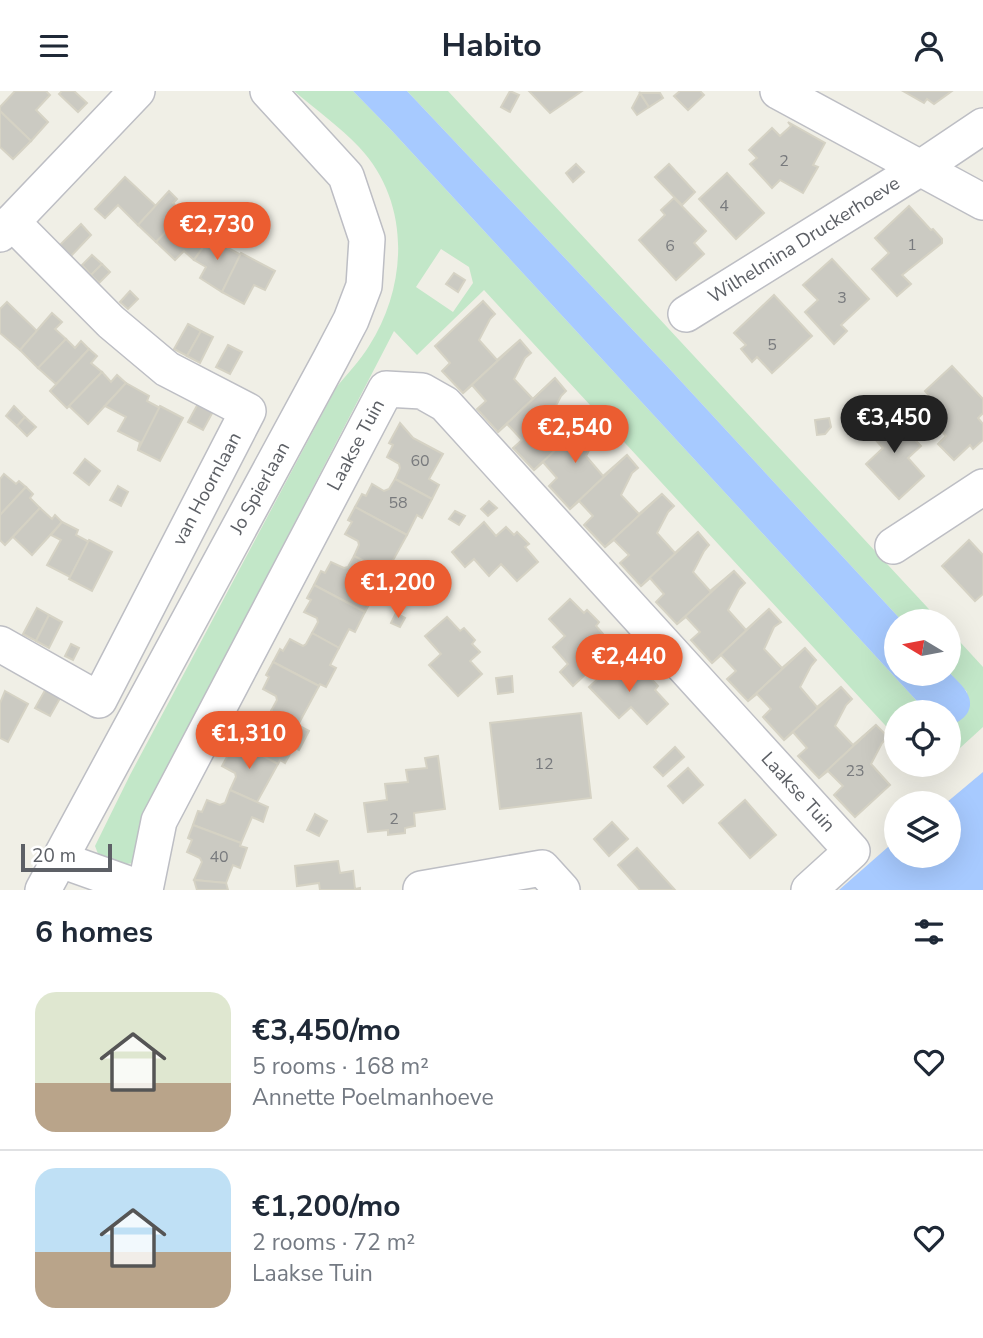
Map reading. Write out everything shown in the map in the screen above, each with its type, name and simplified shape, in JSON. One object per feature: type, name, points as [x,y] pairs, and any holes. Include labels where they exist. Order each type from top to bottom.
[{"type":"street","name":"van Hoornlaan","points":[[0,644],[99,700],[248,411],[167,369],[6,228],[137,91]]},
{"type":"street","name":"Jo Spierlaan","points":[[43,890],[330,360],[351,320],[364,286],[367,239],[346,176],[268,91]]},
{"type":"street","points":[[778,91],[983,202]]},
{"type":"street","name":"Wilhelmina Druckerhoeve","points":[[686,314],[983,126]]},
{"type":"street","name":"Laakse Tuin","points":[[61,860],[145,890],[159,821],[386,389],[422,391],[445,404],[852,851],[810,890]]},
{"type":"street","points":[[893,546],[983,487]]},
{"type":"street","points":[[421,889],[542,868],[562,890]]},
{"type":"green space","points":[[294,91],[353,91],[884,665],[884,686],[903,686],[916,700],[884,700],[884,724],[484,290],[417,355],[394,331],[143,815],[135,863],[116,865],[100,859],[95,846],[130,775],[336,388],[369,346],[391,297],[397,271],[398,244],[388,193],[376,169],[359,147]],"holes":[[[441,249],[469,267],[473,283],[453,312],[416,287]]]},
{"type":"green space","points":[[407,91],[448,91],[929,609],[891,609],[666,365]]},
{"type":"green space","points":[[961,643],[983,667],[983,727],[961,747],[961,708],[967,692],[961,685]]},
{"type":"water","points":[[353,91],[407,91],[666,365],[891,609],[884,609],[884,665]]},
{"type":"water","points":[[903,686],[961,686],[968,695],[970,705],[961,720],[961,700],[916,700]]},
{"type":"water","points":[[983,772],[983,890],[839,890],[884,851],[884,868],[961,868],[960,791]]},
{"type":"building","points":[[15,91],[46,91],[50,95],[36,110],[48,122],[31,141],[0,111],[0,107]]},
{"type":"building","points":[[62,91],[74,91],[87,103],[78,112],[59,94]]},
{"type":"building","points":[[510,91],[519,95],[510,112],[501,107]]},
{"type":"building","points":[[529,91],[582,91],[550,113]]},
{"type":"building","points":[[680,91],[700,91],[704,95],[688,110],[674,96]]},
{"type":"building","points":[[903,91],[952,91],[934,104],[927,99],[924,103]]},
{"type":"building","points":[[640,93],[649,107],[637,115],[632,108]]},
{"type":"building","points":[[640,93],[660,93],[663,98],[649,107]]},
{"type":"building","points":[[0,111],[31,141],[13,159],[0,147]]},
{"type":"building","points":[[788,122],[825,143],[813,165],[818,167],[803,193],[780,180],[772,188],[750,164],[757,158],[749,150],[772,128],[780,136],[791,126]]},
{"type":"building","points":[[576,164],[584,172],[573,182],[566,173]]},
{"type":"building","points":[[669,164],[695,192],[682,205],[655,177]]},
{"type":"building","points":[[727,173],[764,213],[736,239],[699,199]]},
{"type":"building","points":[[125,177],[156,206],[138,225],[118,205],[105,218],[95,209]]},
{"type":"building","points":[[169,191],[177,199],[173,203],[184,213],[156,242],[138,225]]},
{"type":"building","points":[[674,198],[706,231],[694,243],[704,254],[676,280],[639,240],[665,215],[661,210]]},
{"type":"building","points":[[909,206],[942,239],[942,243],[902,275],[911,284],[897,296],[872,269],[889,253],[875,238]]},
{"type":"building","points":[[184,213],[195,223],[198,220],[213,233],[194,260],[184,251],[175,260],[156,242]]},
{"type":"building","points":[[81,224],[91,235],[71,256],[60,245]]},
{"type":"building","points":[[213,233],[231,243],[228,248],[241,255],[222,292],[200,278],[206,267],[194,260]]},
{"type":"building","points":[[241,253],[275,271],[265,290],[254,285],[244,304],[222,292]]},
{"type":"building","points":[[92,255],[102,264],[91,275],[82,265]]},
{"type":"building","points":[[832,259],[869,299],[841,325],[847,331],[834,344],[805,312],[818,300],[803,285]]},
{"type":"building","points":[[102,264],[110,272],[99,283],[91,275]]},
{"type":"building","points":[[454,273],[465,280],[458,292],[446,284]]},
{"type":"building","points":[[130,291],[138,299],[128,309],[120,302]]},
{"type":"building","points":[[774,295],[812,336],[772,373],[757,357],[752,362],[741,349],[746,345],[734,333]]},
{"type":"building","points":[[483,301],[495,314],[479,340],[497,360],[520,340],[463,393],[442,371],[450,363],[435,346]]},
{"type":"building","points":[[7,302],[37,331],[20,350],[0,333],[0,309]]},
{"type":"building","points":[[52,313],[62,322],[55,329],[66,339],[38,368],[20,350]]},
{"type":"building","points":[[188,324],[201,331],[187,356],[174,349]]},
{"type":"building","points":[[201,331],[213,337],[200,363],[187,356]]},
{"type":"building","points":[[66,339],[75,348],[81,341],[89,349],[56,384],[38,368]]},
{"type":"building","points":[[520,340],[531,353],[525,358],[514,379],[533,399],[498,432],[477,409],[486,401],[472,385],[463,393]]},
{"type":"building","points":[[228,345],[242,352],[230,374],[216,367]]},
{"type":"building","points":[[89,349],[97,356],[91,363],[102,372],[67,408],[50,391]]},
{"type":"building","points":[[952,366],[983,399],[983,413],[978,418],[983,424],[983,440],[973,449],[970,445],[954,460],[938,444],[946,436],[929,417],[940,407],[925,391]]},
{"type":"building","points":[[102,372],[111,382],[117,375],[126,383],[88,424],[69,406]]},
{"type":"building","points":[[555,378],[566,391],[550,417],[568,437],[591,417],[534,470],[513,448],[522,440],[507,424],[498,432]]},
{"type":"building","points":[[126,383],[149,396],[147,401],[160,408],[138,450],[140,442],[118,431],[126,417],[105,406]]},
{"type":"building","points":[[200,400],[215,408],[203,430],[188,422]]},
{"type":"building","points":[[14,406],[25,417],[17,426],[6,416]]},
{"type":"building","points":[[160,406],[183,418],[160,461],[138,450]]},
{"type":"building","points":[[885,409],[921,446],[908,458],[924,476],[899,499],[866,464],[883,448],[865,428]]},
{"type":"building","points":[[25,417],[36,427],[27,436],[17,426]]},
{"type":"building","points":[[591,417],[602,429],[586,456],[603,476],[627,455],[570,509],[549,486],[557,478],[543,462],[534,470]]},
{"type":"building","points":[[829,418],[831,427],[825,434],[817,435],[815,420]]},
{"type":"building","points":[[400,423],[413,438],[443,454],[429,479],[439,485],[432,499],[395,479],[399,464],[387,457],[393,445],[389,443]]},
{"type":"building","points":[[627,455],[638,468],[632,473],[621,495],[639,514],[662,494],[605,547],[584,525],[593,516],[579,501],[570,509]]},
{"type":"building","points":[[85,459],[100,471],[89,485],[74,473]]},
{"type":"building","points":[[4,474],[16,484],[19,481],[26,487],[0,515],[0,479]]},
{"type":"building","points":[[395,479],[432,499],[422,518],[417,515],[407,535],[355,507],[362,494],[366,496],[372,484],[384,491],[389,489]]},
{"type":"building","points":[[118,486],[128,492],[121,506],[110,500]]},
{"type":"building","points":[[26,487],[33,494],[30,498],[40,508],[5,545],[0,540],[0,515]]},
{"type":"building","points":[[662,494],[674,506],[657,533],[675,553],[698,532],[641,586],[620,563],[629,555],[614,540],[605,547]]},
{"type":"building","points":[[489,501],[497,508],[488,516],[481,509]]},
{"type":"building","points":[[355,507],[407,535],[386,573],[354,556],[358,541],[345,534],[352,522],[348,520]]},
{"type":"building","points":[[40,508],[52,519],[55,515],[62,522],[32,555],[13,537]]},
{"type":"building","points":[[455,511],[465,516],[459,525],[449,519]]},
{"type":"building","points":[[62,522],[78,530],[76,535],[89,542],[70,577],[47,565],[61,540],[51,535]]},
{"type":"building","points":[[484,522],[496,536],[506,527],[514,535],[517,532],[529,544],[525,547],[538,562],[517,581],[501,564],[489,576],[474,559],[465,567],[452,552]]},
{"type":"building","points":[[698,532],[709,545],[693,572],[710,591],[734,571],[677,624],[656,602],[664,594],[650,578],[641,586]]},
{"type":"building","points":[[89,540],[112,552],[92,591],[69,579]]},
{"type":"building","points":[[969,540],[983,555],[983,594],[975,601],[942,566]]},
{"type":"building","points":[[354,556],[381,570],[371,588],[376,592],[365,612],[314,585],[321,571],[325,573],[331,562],[348,567]]},
{"type":"building","points":[[734,571],[745,583],[728,610],[746,630],[769,609],[712,663],[691,640],[700,632],[686,617],[677,624]]},
{"type":"building","points":[[314,585],[365,612],[355,632],[349,629],[339,648],[312,633],[318,622],[317,618],[304,612],[311,600],[307,598]]},
{"type":"building","points":[[570,599],[584,613],[587,610],[599,622],[596,626],[603,634],[593,643],[605,656],[573,686],[560,672],[568,664],[553,647],[565,636],[549,619]]},
{"type":"building","points":[[37,608],[49,615],[36,641],[23,634]]},
{"type":"building","points":[[769,609],[781,622],[774,627],[764,649],[782,668],[805,648],[748,701],[727,679],[736,671],[721,655],[712,663]]},
{"type":"building","points":[[396,613],[405,618],[400,627],[391,623]]},
{"type":"building","points":[[49,615],[62,622],[49,648],[36,641]]},
{"type":"building","points":[[447,617],[460,631],[464,628],[475,640],[472,644],[480,652],[470,661],[482,674],[458,696],[429,665],[441,654],[425,636]]},
{"type":"building","points":[[312,633],[339,648],[330,665],[336,668],[326,687],[273,662],[290,639],[303,646]]},
{"type":"building","points":[[71,644],[79,648],[73,660],[65,656]]},
{"type":"building","points":[[805,648],[816,660],[800,687],[817,707],[841,687],[784,740],[763,717],[771,709],[757,694],[748,701]]},
{"type":"building","points":[[273,662],[319,686],[298,725],[271,711],[277,700],[276,696],[263,689]]},
{"type":"building","points":[[613,665],[626,678],[636,669],[643,677],[647,674],[658,686],[655,690],[668,704],[647,724],[631,707],[619,718],[589,687]]},
{"type":"building","points":[[512,676],[513,692],[498,694],[496,678]]},
{"type":"building","points":[[48,685],[63,693],[50,716],[35,708]]},
{"type":"building","points":[[841,687],[852,699],[835,726],[853,745],[876,725],[819,778],[798,756],[807,748],[793,732],[784,740]]},
{"type":"building","points":[[5,691],[28,704],[8,742],[0,738],[0,703]]},
{"type":"building","points":[[271,711],[309,731],[299,750],[294,747],[285,763],[280,760],[278,764],[232,740],[239,726],[242,728],[249,716],[261,723],[266,722]]},
{"type":"building","points":[[581,713],[591,798],[500,809],[490,723]]},
{"type":"building","points":[[876,725],[884,733],[884,741],[871,764],[890,785],[855,817],[834,795],[843,786],[828,771],[819,778]]},
{"type":"building","points":[[232,740],[278,764],[257,802],[230,790],[235,773],[222,766]]},
{"type":"building","points":[[675,747],[684,757],[663,776],[654,767]]},
{"type":"building","points":[[438,756],[445,809],[414,813],[415,826],[405,828],[405,833],[388,835],[388,830],[368,832],[364,803],[387,800],[385,784],[408,782],[406,770],[427,768],[425,758]]},
{"type":"building","points":[[688,768],[703,785],[683,803],[668,786]]},
{"type":"building","points":[[230,790],[268,807],[263,822],[252,817],[241,843],[193,825],[198,811],[202,812],[207,800],[220,805],[225,803]]},
{"type":"building","points":[[745,800],[776,835],[750,858],[719,823]]},
{"type":"building","points":[[315,814],[327,821],[319,836],[307,830]]},
{"type":"building","points":[[612,822],[628,839],[609,856],[594,839]]},
{"type":"building","points":[[193,825],[241,843],[240,846],[247,848],[240,868],[233,865],[226,883],[194,880],[202,862],[200,858],[187,852],[192,840],[188,838]]},
{"type":"building","points":[[637,848],[675,890],[640,890],[618,865]]},
{"type":"building","points":[[338,861],[340,873],[353,871],[355,889],[360,890],[320,890],[319,883],[297,886],[295,866]]},
{"type":"building","points":[[194,880],[226,883],[228,890],[197,890]]}]
